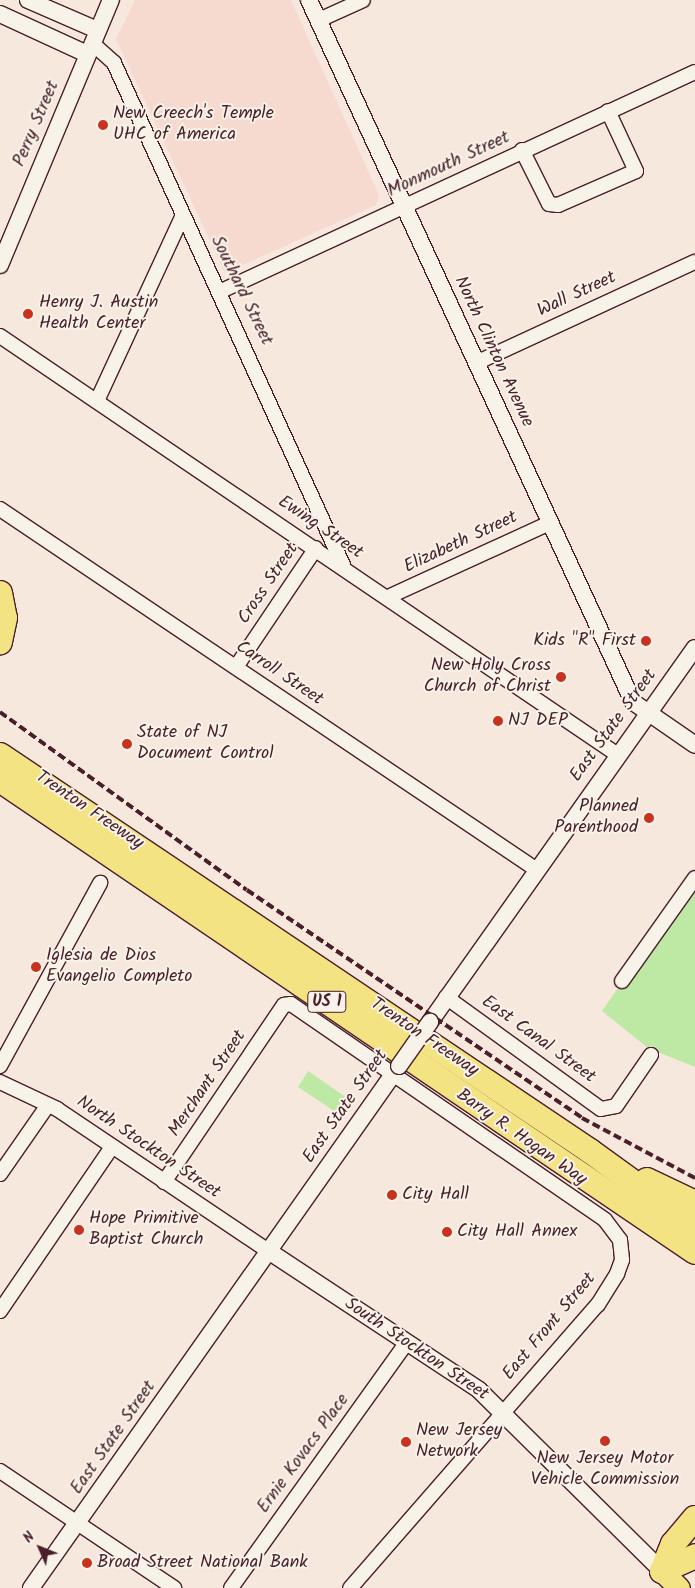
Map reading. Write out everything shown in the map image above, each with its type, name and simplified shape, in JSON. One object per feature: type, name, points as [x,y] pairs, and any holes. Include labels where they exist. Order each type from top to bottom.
[{"type":"highway","points":[[0,593],[5,618],[0,642]]},
{"type":"highway","points":[[0,743],[3,772]]},
{"type":"highway","name":"Trenton Freeway","points":[[3,772],[590,1151],[695,1227]]},
{"type":"highway","name":"Trenton Freeway","points":[[3,772],[695,1252]]},
{"type":"highway","points":[[590,1151],[695,1203]]},
{"type":"highway","points":[[653,1223],[695,1270]]},
{"type":"highway","points":[[662,1571],[673,1544],[695,1518]]},
{"type":"highway","points":[[662,1571],[695,1556]]},
{"type":"main road","name":"South Stockton Street","points":[[662,1571],[679,1588]]},
{"type":"street","name":"Southard Street","points":[[28,0],[92,42],[114,63],[182,217],[219,292],[343,565]]},
{"type":"street","name":"Perry Street","points":[[0,265],[111,0]]},
{"type":"street","name":"North Clinton Avenue","points":[[309,0],[633,702],[695,745]]},
{"type":"street","points":[[319,20],[363,0]]},
{"type":"street","name":"Southard Street","points":[[0,14],[92,42]]},
{"type":"street","name":"Monmouth Street","points":[[219,292],[522,150],[695,72]]},
{"type":"street","points":[[522,150],[550,204],[558,205],[636,171],[608,111]]},
{"type":"street","points":[[97,401],[182,217]]},
{"type":"street","name":"Wall Street","points":[[476,363],[695,262]]},
{"type":"street","name":"Ewing Street","points":[[0,336],[343,565],[618,754]]},
{"type":"street","name":"Carroll Street","points":[[0,509],[537,870]]},
{"type":"street","name":"Elizabeth Street","points":[[388,597],[550,523]]},
{"type":"street","name":"Cross Street","points":[[236,667],[316,548]]},
{"type":"street","name":"East State Street","points":[[30,1588],[270,1252],[446,997],[695,648]]},
{"type":"street","points":[[622,981],[695,878]]},
{"type":"street","points":[[0,1066],[100,882]]},
{"type":"street","name":"East Canal Street","points":[[446,997],[608,1110],[651,1055]]},
{"type":"street","name":"Barry R. Hogan Way","points":[[284,1006],[291,1004],[397,1069],[605,1220],[620,1240]]},
{"type":"street","name":"Merchant Street","points":[[164,1182],[284,1006]]},
{"type":"street","name":"North Stockton Street","points":[[0,1082],[48,1105],[270,1252]]},
{"type":"street","points":[[0,1174],[48,1105]]},
{"type":"street","points":[[0,1311],[112,1147]]},
{"type":"street","name":"East Front Street","points":[[350,1588],[501,1412],[580,1327],[610,1286],[622,1260],[620,1240]]},
{"type":"street","name":"South Stockton Street","points":[[270,1252],[479,1390],[662,1571]]},
{"type":"street","name":"Ernie Kovacs Place","points":[[232,1588],[407,1342]]},
{"type":"street","points":[[0,1471],[174,1588]]},
{"type":"shaded area","points":[[135,0],[291,0],[379,195],[376,205],[225,273],[116,39]]},
{"type":"green space","points":[[695,878],[695,1067],[648,1048],[602,1011]]},
{"type":"green space","points":[[308,1071],[353,1102],[343,1117],[298,1087]]},
{"type":"railway","points":[[0,712],[247,890],[582,1118],[695,1178]]},
{"type":"place","name":"New Creech's Temple UHC of America","points":[[103,125]]},
{"type":"place","name":"Henry J. Austin Health Center","points":[[28,314]]},
{"type":"place","name":"Kids \"R\" First","points":[[646,641]]},
{"type":"place","name":"New Holy Cross Church of Christ","points":[[561,677]]},
{"type":"place","name":"NJ DEP","points":[[498,721]]},
{"type":"place","name":"State of NJ Document Control","points":[[127,744]]},
{"type":"place","name":"Planned Parenthood","points":[[649,818]]},
{"type":"place","name":"Iglesia de Dios Evangelio Completo","points":[[36,967]]},
{"type":"place","name":"City Hall","points":[[392,1195]]},
{"type":"place","name":"Hope Primitive Baptist Church","points":[[79,1230]]},
{"type":"place","name":"City Hall Annex","points":[[447,1232]]},
{"type":"place","name":"New Jersey Motor Vehicle Commission","points":[[605,1441]]},
{"type":"place","name":"New Jersey Network","points":[[406,1442]]},
{"type":"place","name":"Broad Street National Bank","points":[[87,1563]]}]
